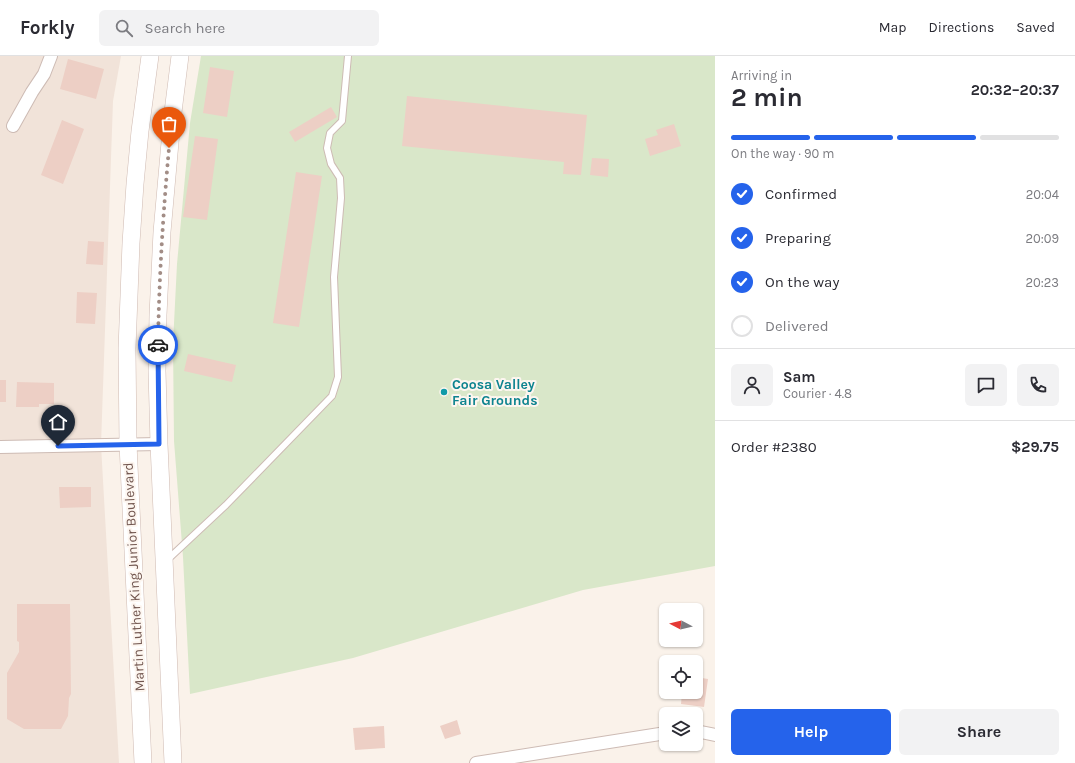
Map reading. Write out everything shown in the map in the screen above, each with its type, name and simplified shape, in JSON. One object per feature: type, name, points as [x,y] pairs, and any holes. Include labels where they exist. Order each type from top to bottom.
[{"type":"main road","name":"Martin Luther King Junior Boulevard","points":[[143,763],[128,444],[127,349],[131,243],[140,131],[150,56]]},
{"type":"main road","points":[[173,763],[157,372],[162,232],[172,120],[180,56]]},
{"type":"street","points":[[13,126],[44,74],[52,56]]},
{"type":"street","points":[[0,447],[159,444]]},
{"type":"street","points":[[703,732],[715,735]]},
{"type":"street","points":[[476,763],[659,734]]},
{"type":"lane","points":[[164,564],[226,505],[332,396],[338,377],[334,277],[341,198],[340,178],[332,164],[327,148],[330,133],[342,121],[348,56]]},
{"type":"shaded area","points":[[0,56],[121,56],[113,101],[101,445],[119,763],[0,763]]},
{"type":"green space","name":"Coosa Valley Fair Grounds","points":[[201,56],[715,56],[715,566],[583,590],[353,658],[190,694],[183,557],[174,441],[173,343],[177,264],[190,123]]},
{"type":"building","points":[[68,59],[104,69],[96,99],[60,89]]},
{"type":"building","points":[[210,67],[234,71],[227,117],[203,113]]},
{"type":"building","points":[[407,96],[587,115],[581,175],[563,174],[564,162],[402,146]]},
{"type":"building","points":[[331,107],[337,117],[295,142],[289,132]]},
{"type":"building","points":[[62,120],[84,129],[63,184],[41,175]]},
{"type":"building","points":[[674,124],[681,146],[650,156],[645,139],[658,135],[656,130]]},
{"type":"building","points":[[195,136],[218,139],[207,220],[183,217]]},
{"type":"building","points":[[592,158],[609,159],[608,177],[590,175]]},
{"type":"building","points":[[296,172],[322,176],[299,327],[273,323]]},
{"type":"building","points":[[88,241],[104,242],[103,265],[86,264]]},
{"type":"building","points":[[77,292],[97,293],[95,324],[76,323]]},
{"type":"building","points":[[188,354],[236,365],[232,382],[184,371]]},
{"type":"building","points":[[0,380],[6,380],[6,402],[0,402]]},
{"type":"building","points":[[17,382],[54,383],[54,404],[39,404],[39,407],[16,407]]},
{"type":"building","points":[[59,487],[91,487],[91,507],[60,508]]},
{"type":"building","points":[[17,604],[70,604],[71,694],[69,698],[68,716],[61,729],[24,729],[7,719],[7,673],[19,652],[19,642],[17,641]]},
{"type":"building","points":[[703,678],[708,679],[704,707],[681,704],[681,699],[703,699]]},
{"type":"building","points":[[457,720],[461,734],[445,739],[440,726]]},
{"type":"building","points":[[384,726],[385,748],[355,750],[353,728]]},
{"type":"way so far","points":[[158,345],[162,232],[169,148]]},
{"type":"place","name":"Coosa Valley Fair Grounds","points":[[444,392]]},
{"type":"route","points":[[58,446],[159,444],[157,372],[158,345]]}]
